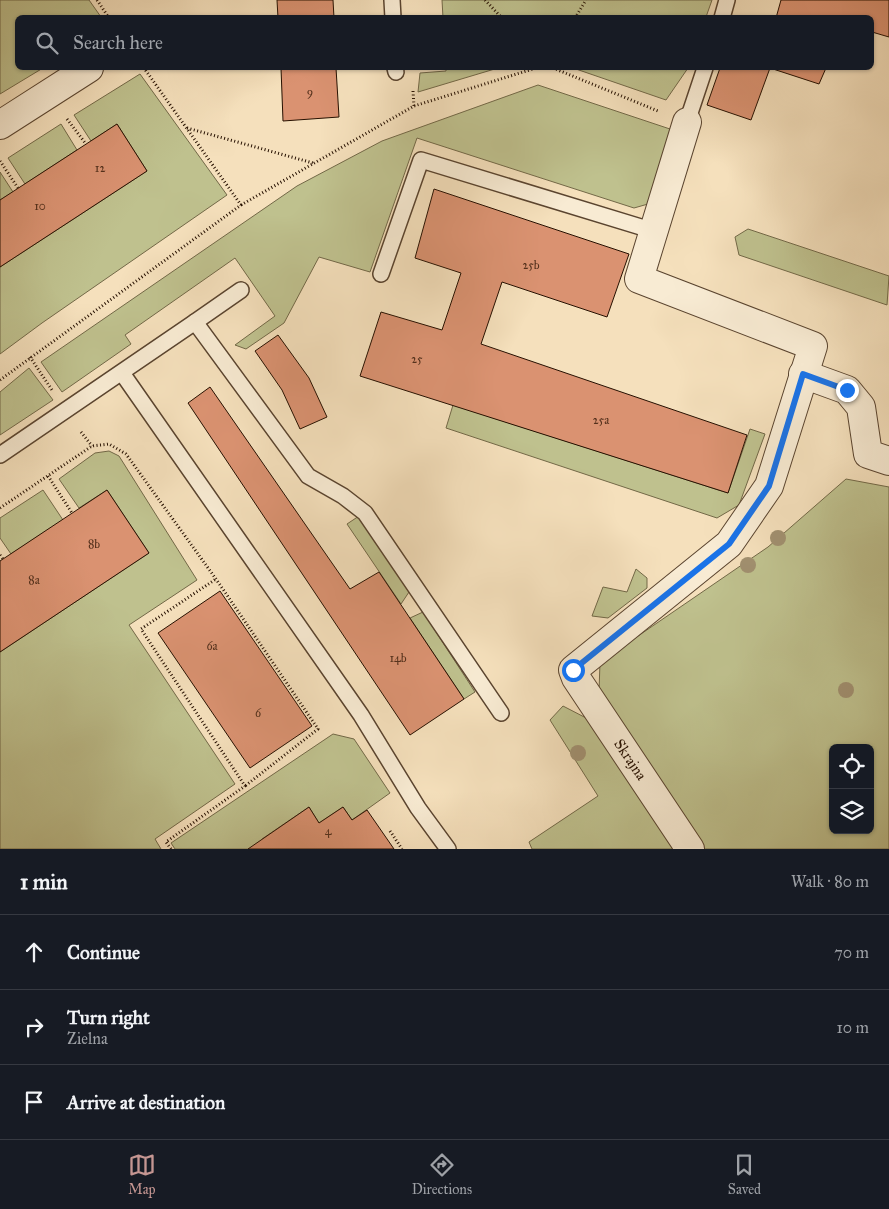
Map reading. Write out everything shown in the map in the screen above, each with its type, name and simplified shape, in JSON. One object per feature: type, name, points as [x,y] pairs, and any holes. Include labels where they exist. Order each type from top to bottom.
[{"type":"street","points":[[0,125],[86,70]]},
{"type":"street","points":[[687,122],[639,279],[813,346],[803,374],[847,390],[861,407],[868,454],[889,461]]},
{"type":"street","name":"Skrajna","points":[[690,849],[576,678],[573,670],[729,544],[769,486],[803,374]]},
{"type":"lane","points":[[392,0],[393,15]]},
{"type":"lane","points":[[723,15],[727,0]]},
{"type":"lane","points":[[687,122],[704,70]]},
{"type":"lane","points":[[381,274],[421,160],[654,231]]},
{"type":"lane","points":[[0,456],[241,290]]},
{"type":"lane","points":[[195,322],[308,476],[343,496],[365,512],[501,713]]},
{"type":"lane","points":[[122,373],[361,715],[418,808],[448,849]]},
{"type":"path","points":[[97,0],[107,15]]},
{"type":"path","points":[[485,0],[499,15]]},
{"type":"path","points":[[577,15],[586,0]]},
{"type":"path","points":[[145,70],[241,205]]},
{"type":"path","points":[[0,380],[241,205],[414,106],[530,70]]},
{"type":"path","points":[[558,70],[687,122]]},
{"type":"path","points":[[63,114],[86,144]]},
{"type":"path","points":[[186,128],[314,164]]},
{"type":"path","points":[[0,161],[18,188]]},
{"type":"path","points":[[0,508],[92,446],[109,444],[126,454],[216,579],[318,729],[245,786],[166,842],[171,849]]},
{"type":"path","points":[[48,476],[72,513]]},
{"type":"path","points":[[0,555],[3,559]]},
{"type":"path","points":[[216,579],[141,629],[245,786]]},
{"type":"path","points":[[390,831],[402,849]]},
{"type":"green space","points":[[0,0],[89,0],[100,15],[15,15],[15,70],[40,70],[0,94]]},
{"type":"green space","points":[[442,0],[712,0],[707,15],[443,15]]},
{"type":"green space","points":[[491,70],[418,92],[420,73]]},
{"type":"green space","points":[[579,70],[687,70],[666,100]]},
{"type":"green space","points":[[140,74],[227,195],[0,354],[0,267],[147,171],[117,124],[91,141],[74,115]]},
{"type":"green space","points":[[538,85],[673,130],[648,204],[634,208],[417,138],[370,272],[319,257],[284,323],[246,349],[235,345],[275,316],[235,258],[125,335],[131,344],[62,392],[41,362],[297,186],[382,141]]},
{"type":"green space","points":[[61,124],[77,150],[25,184],[8,158]]},
{"type":"green space","points":[[0,172],[13,192],[0,200]]},
{"type":"green space","points":[[748,229],[889,276],[887,305],[739,255],[735,237]]},
{"type":"green space","points":[[29,368],[53,400],[0,435],[0,392]]},
{"type":"green space","points":[[453,405],[728,493],[750,429],[765,434],[739,505],[717,518],[446,428]]},
{"type":"green space","points":[[109,451],[119,456],[197,580],[129,625],[235,784],[155,839],[161,849],[0,849],[0,652],[149,553],[107,490],[79,508],[59,479],[95,453]]},
{"type":"green space","points":[[846,479],[889,487],[889,849],[704,849],[599,692],[600,662],[768,547]]},
{"type":"green space","points":[[43,490],[63,520],[11,554],[0,538],[0,518]]},
{"type":"green space","points":[[359,516],[409,592],[401,604],[347,524]]},
{"type":"green space","points":[[636,569],[647,578],[647,588],[608,618],[592,616],[603,587],[627,592]]},
{"type":"green space","points":[[423,612],[475,692],[464,699],[410,618]]},
{"type":"green space","points":[[563,706],[590,720],[678,849],[532,849],[529,842],[598,796],[550,720]]},
{"type":"green space","points":[[333,734],[354,739],[390,793],[352,820],[343,807],[319,823],[309,807],[262,839],[268,849],[175,849],[171,843]]},
{"type":"building","points":[[277,0],[333,0],[334,15],[278,15]]},
{"type":"building","points":[[781,0],[889,0],[889,37],[874,33],[874,15],[777,15]]},
{"type":"building","points":[[281,70],[336,70],[339,117],[283,121]]},
{"type":"building","points":[[719,70],[769,70],[751,120],[707,105]]},
{"type":"building","points":[[776,70],[825,70],[819,84]]},
{"type":"building","points":[[117,124],[147,171],[0,267],[0,200]]},
{"type":"building","points":[[434,189],[629,254],[607,317],[502,282],[481,344],[747,435],[728,493],[360,376],[381,312],[442,330],[461,273],[415,258]]},
{"type":"building","points":[[278,335],[309,378],[327,417],[300,429],[282,390],[255,351]]},
{"type":"building","points":[[210,387],[350,589],[379,572],[464,699],[410,735],[188,403]]},
{"type":"building","points":[[107,490],[149,553],[0,652],[0,561]]},
{"type":"building","points":[[220,591],[312,726],[250,768],[158,633]]},
{"type":"building","points":[[309,807],[319,823],[343,807],[352,820],[367,810],[394,849],[248,849]]},
{"type":"route","points":[[573,670],[729,544],[769,486],[803,374],[847,390]]}]
